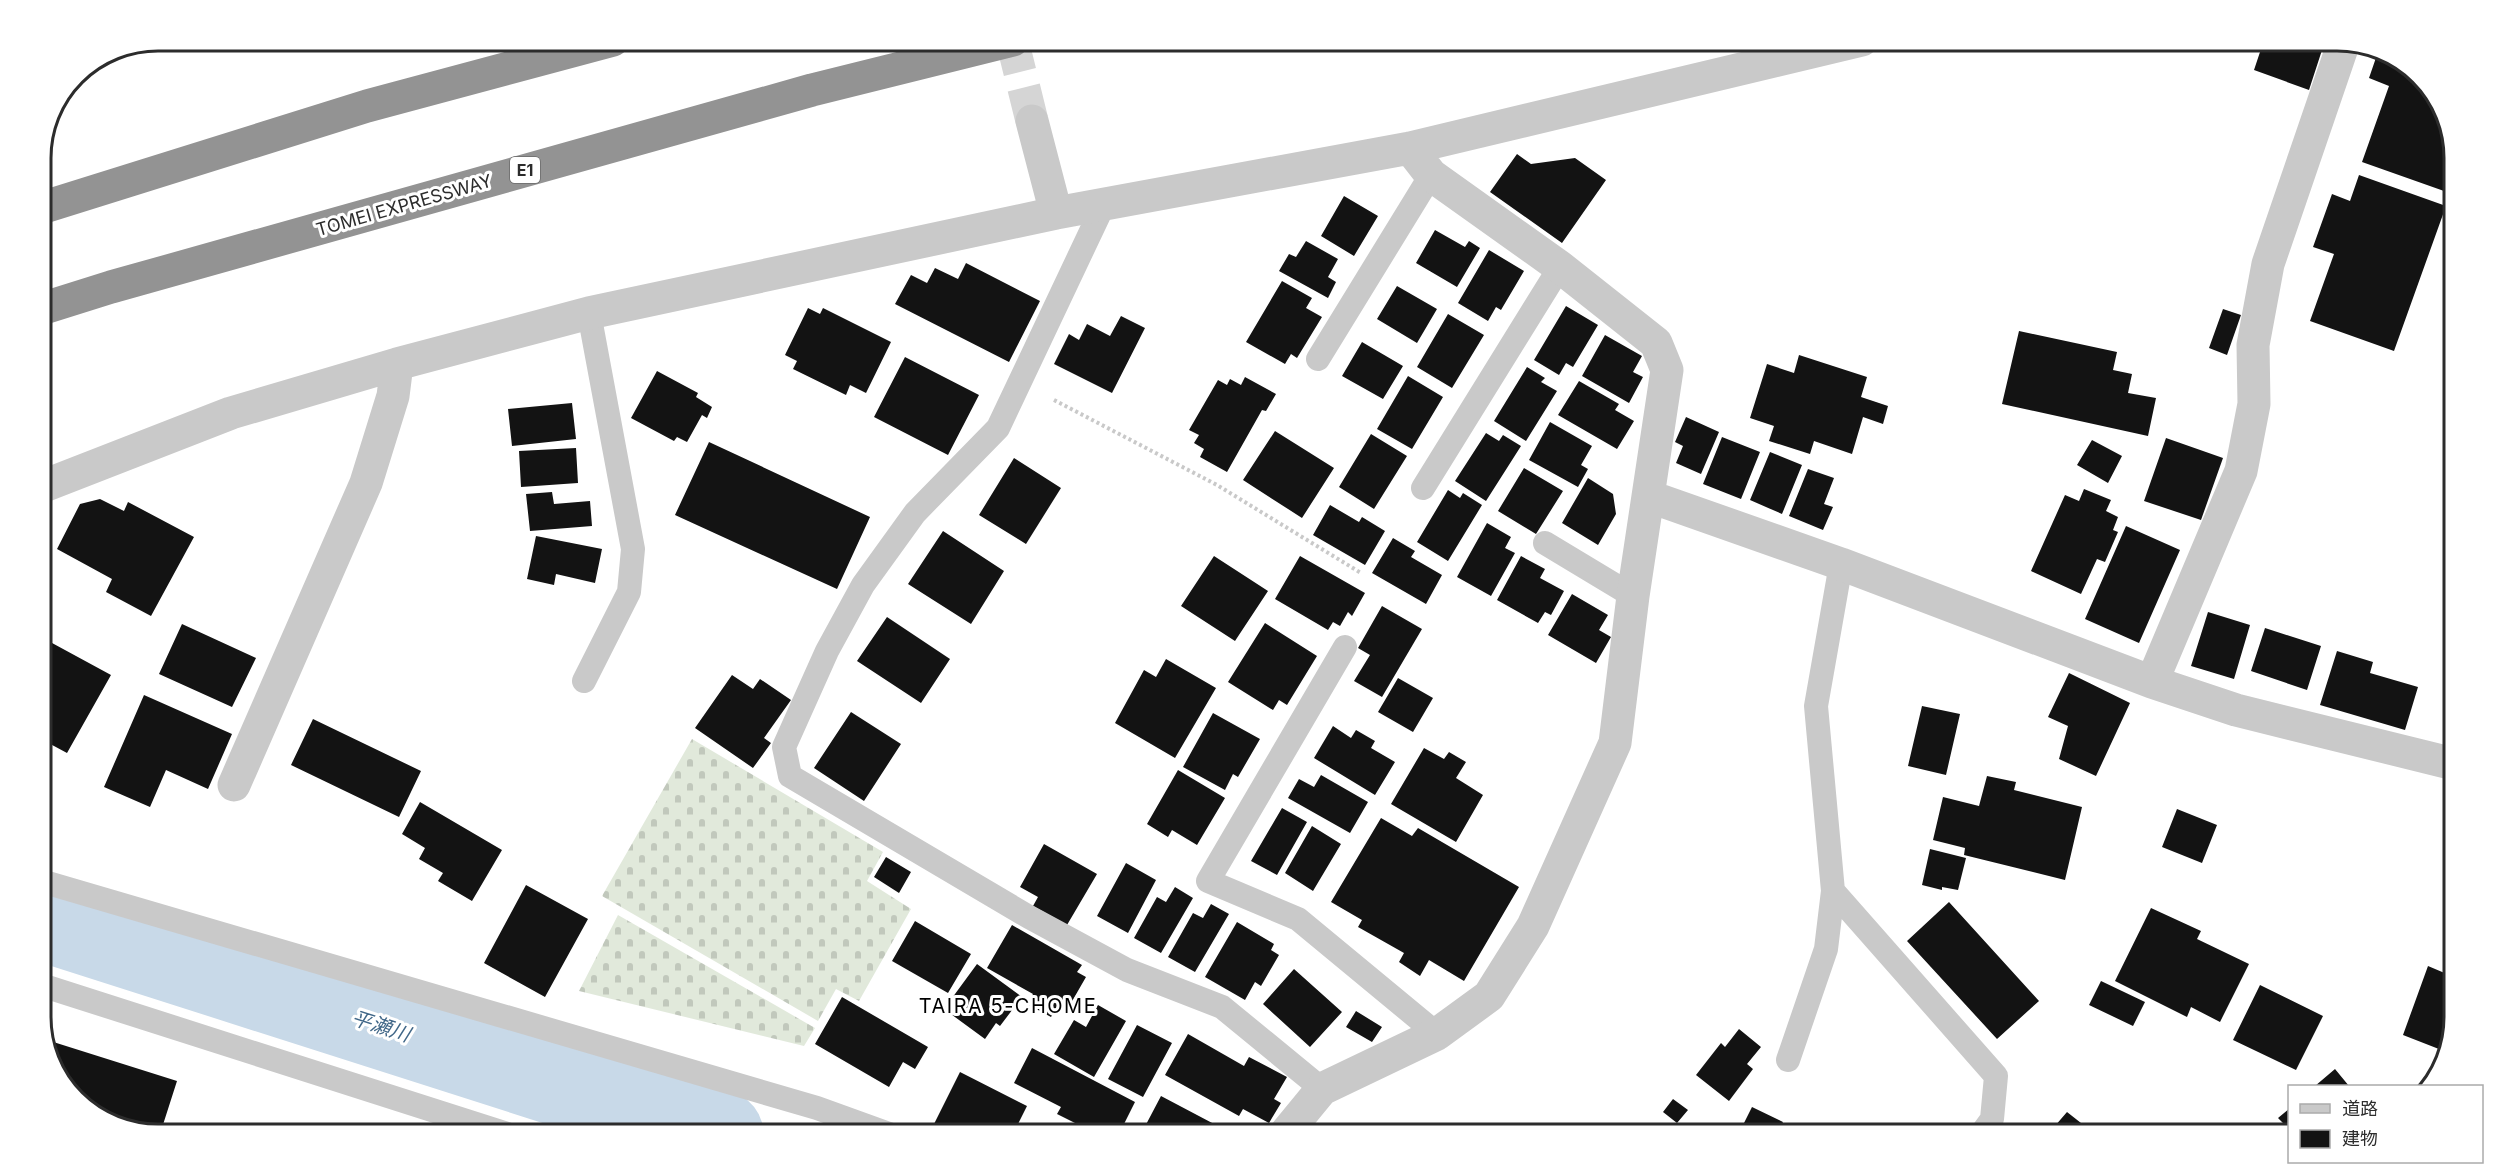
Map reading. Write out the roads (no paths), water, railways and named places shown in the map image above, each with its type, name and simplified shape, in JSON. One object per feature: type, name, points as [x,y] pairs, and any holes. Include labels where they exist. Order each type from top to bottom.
[{"type":"highway","points":[[51,205],[367,106],[572,51]]},
{"type":"highway","name":"TOMEI EXPRESSWAY","points":[[51,306],[123,283],[812,90],[969,51]]},
{"type":"street","points":[[51,483],[231,413],[397,364],[589,313],[1056,213],[1410,148],[1816,51]]},
{"type":"street","points":[[2152,682],[2241,471],[2254,404],[2253,345],[2268,264],[2341,51]]},
{"type":"street","points":[[1032,121],[1056,213]]},
{"type":"street","points":[[1294,1124],[1322,1089],[1437,1034],[1490,996],[1533,926],[1615,743],[1633,596],[1667,370],[1656,343],[1560,267],[1431,175],[1410,148]]},
{"type":"street","points":[[234,785],[366,483],[393,396],[397,364]]},
{"type":"street","points":[[1648,496],[1841,564],[2152,682],[2236,710],[2444,762]]},
{"type":"lane","points":[[1318,359],[1431,175]]},
{"type":"lane","points":[[1104,204],[998,428],[915,513],[863,585],[827,651],[784,747],[790,776],[1029,917],[1127,970],[1222,1008],[1322,1089]]},
{"type":"lane","points":[[1424,488],[1560,267]]},
{"type":"lane","points":[[584,681],[628,592],[633,549],[589,313]]},
{"type":"lane","points":[[1545,543],[1633,596]]},
{"type":"lane","points":[[1788,1060],[1826,949],[1833,891],[1816,706],[1841,564]]},
{"type":"lane","points":[[1346,647],[1208,881],[1298,919],[1437,1034]]},
{"type":"lane","points":[[51,884],[817,1108],[861,1124]]},
{"type":"lane","points":[[1833,891],[1996,1076],[1992,1119],[1988,1124]]},
{"type":"lane","points":[[51,988],[476,1124]]},
{"type":"waterway","name":"平瀬川","points":[[51,920],[689,1124]]},
{"type":"tunnel","points":[[1015,51],[1032,121]]},
{"type":"district","name":"TAIRA 5-CHOME","points":[[1008,1006]]}]
